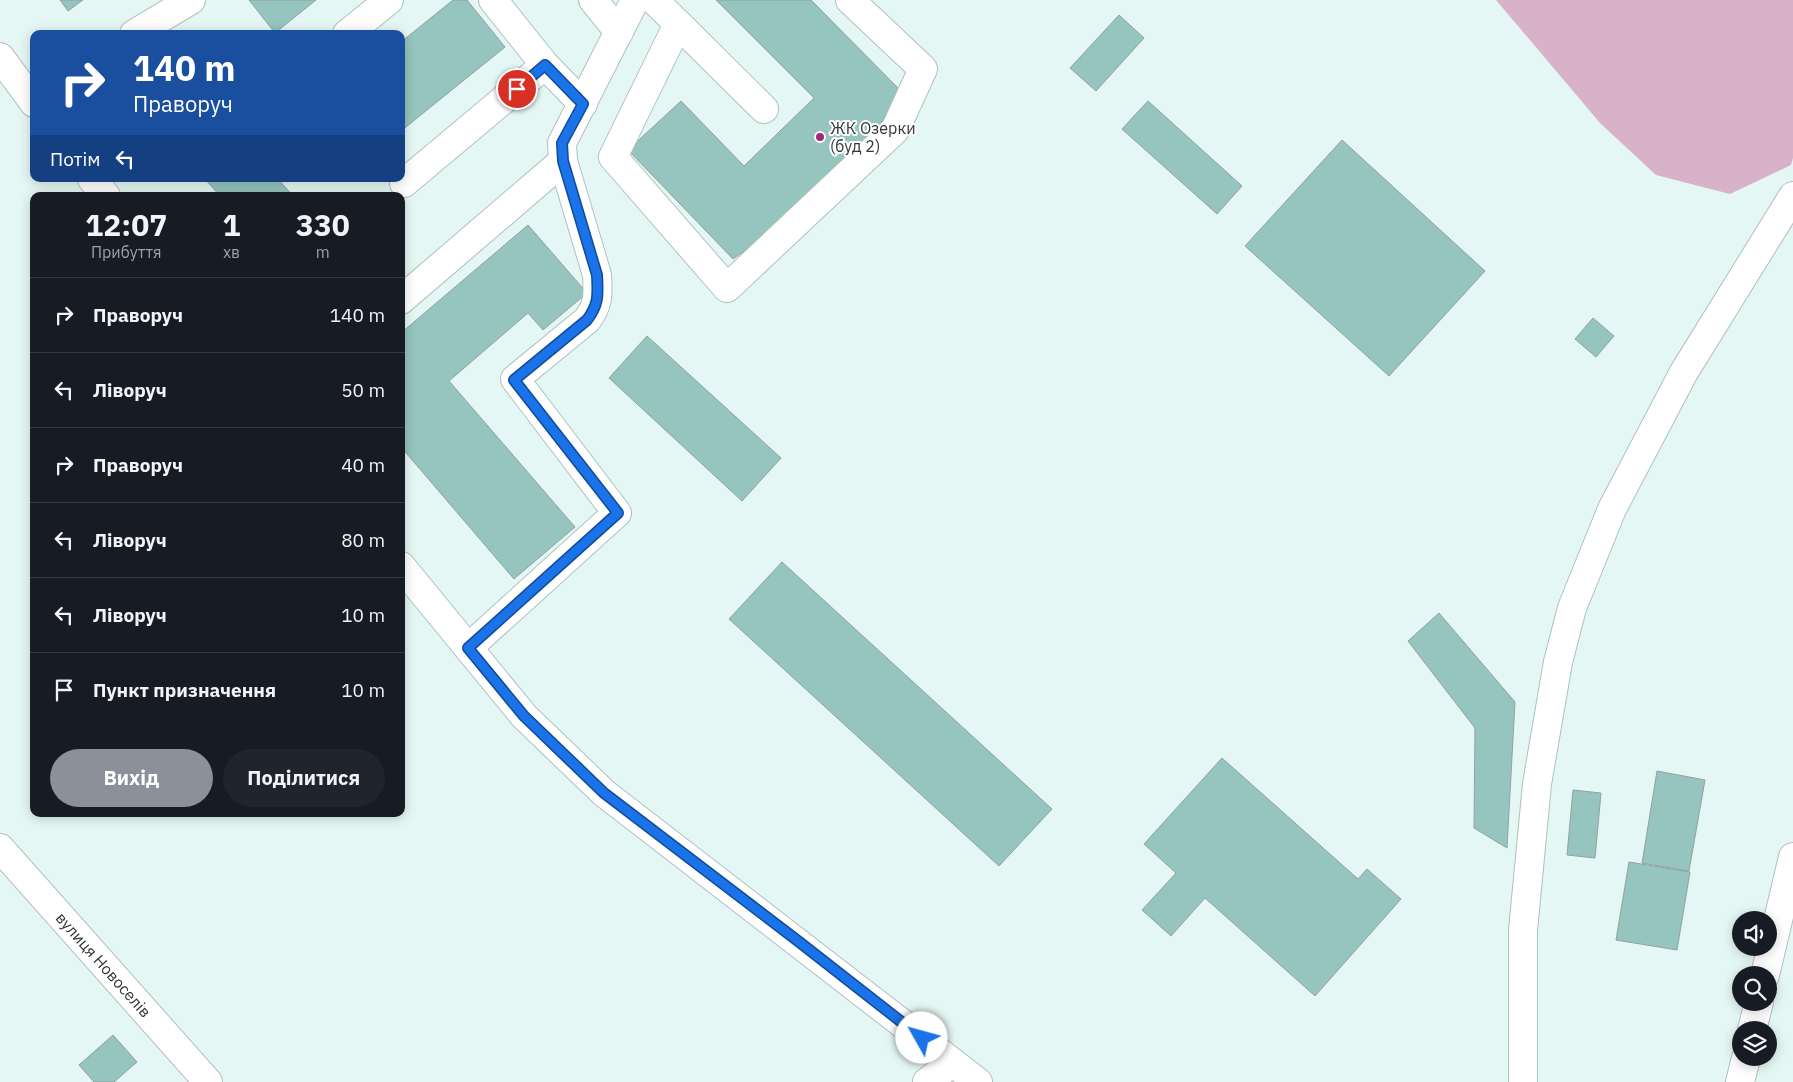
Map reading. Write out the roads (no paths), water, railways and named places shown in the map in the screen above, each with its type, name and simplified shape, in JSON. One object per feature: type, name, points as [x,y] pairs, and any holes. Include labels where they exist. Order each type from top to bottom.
[{"type":"street","points":[[141,30],[191,0]]},
{"type":"street","points":[[352,30],[389,0]]},
{"type":"street","points":[[492,0],[545,65],[583,104]]},
{"type":"street","points":[[594,0],[619,32]]},
{"type":"street","points":[[468,648],[618,513],[514,380],[587,320],[595,310],[598,293],[597,275],[563,161],[562,143],[635,0]]},
{"type":"street","points":[[654,0],[764,108]]},
{"type":"street","points":[[678,24],[612,157],[727,288],[895,130],[923,69],[850,0]]},
{"type":"street","points":[[0,57],[30,98]]},
{"type":"street","points":[[404,183],[545,65]]},
{"type":"street","points":[[405,297],[563,161]]},
{"type":"street","points":[[94,182],[103,192]]},
{"type":"street","points":[[1523,1082],[1523,930],[1537,784],[1558,662],[1572,608],[1612,509],[1680,381],[1793,196]]},
{"type":"street","points":[[405,571],[524,716],[604,793],[798,941],[978,1082]]},
{"type":"street","name":"вулиця Новоселів","points":[[0,848],[208,1082]]},
{"type":"street","points":[[1767,966],[1793,857]]},
{"type":"street","points":[[927,1082],[952,1063]]},
{"type":"street","points":[[1740,1082],[1744,1066]]},
{"type":"place","name":"ЖК Озерки (буд 2)","points":[[820,137]]}]
